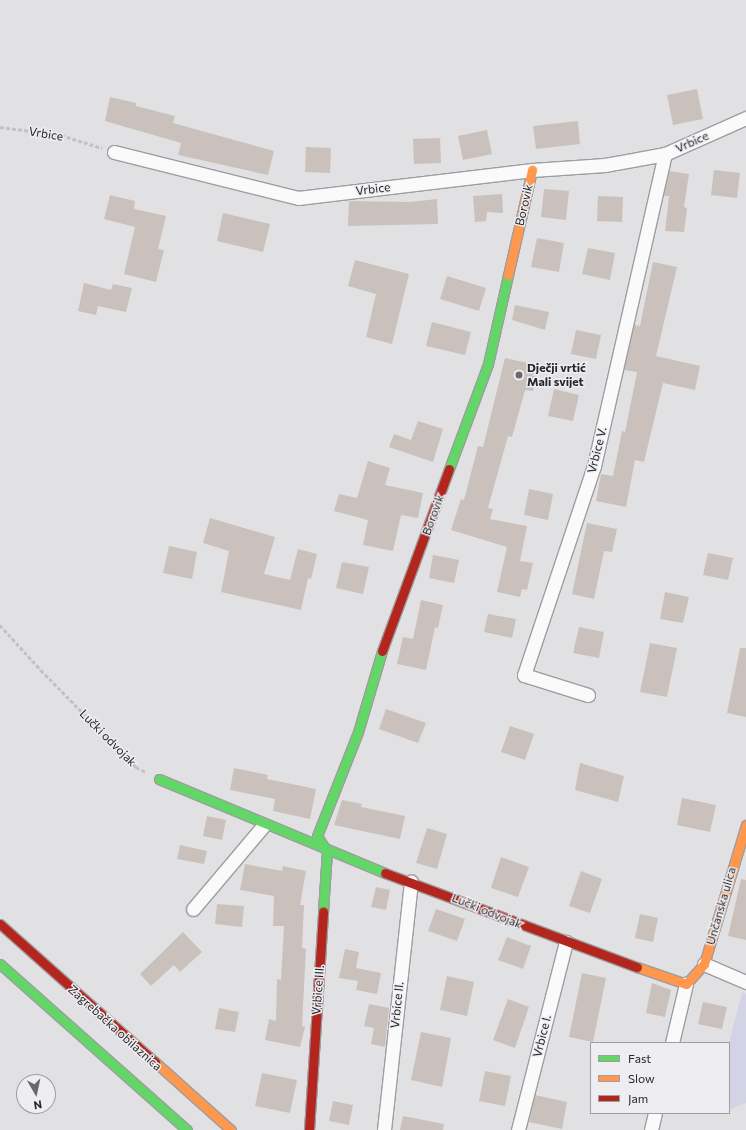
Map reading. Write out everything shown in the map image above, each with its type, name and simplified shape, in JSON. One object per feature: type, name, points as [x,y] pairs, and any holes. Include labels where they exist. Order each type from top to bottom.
[{"type":"main road","name":"Borovik","points":[[327,851],[318,836],[358,732],[383,649],[488,364],[532,170]]},
{"type":"main road","name":"Lučki odvojak","points":[[159,779],[327,851],[411,881],[566,942],[686,984]]},
{"type":"main road","name":"Unčanska ulica","points":[[704,964],[746,824]]},
{"type":"main road","name":"Vrbice III.","points":[[309,1130],[327,851]]},
{"type":"main road","name":"Zagrebačka obilaznica","points":[[0,924],[231,1130]]},
{"type":"main road","points":[[0,964],[187,1130]]},
{"type":"main road","points":[[686,984],[704,964]]},
{"type":"street","name":"Vrbice","points":[[114,152],[298,198],[532,170],[605,165],[665,154],[746,118]]},
{"type":"street","name":"Vrbice V.","points":[[588,694],[524,675],[594,466],[665,154]]},
{"type":"street","points":[[193,909],[264,825]]},
{"type":"street","name":"Vrbice II.","points":[[384,1130],[411,881]]},
{"type":"street","name":"Vrbice I.","points":[[518,1130],[566,942]]},
{"type":"street","points":[[704,964],[746,982]]},
{"type":"street","points":[[672,1042],[686,984]]},
{"type":"street","points":[[651,1130],[655,1114]]},
{"type":"path","name":"Vrbice","points":[[0,127],[61,135],[114,152]]},
{"type":"path","name":"Lučki odvojak","points":[[0,625],[136,767],[159,779]]},
{"type":"shaded area","points":[[742,992],[746,994],[746,1103],[730,1110],[730,1042]]},
{"type":"building","points":[[697,89],[703,119],[673,125],[667,95]]},
{"type":"building","points":[[110,97],[136,103],[136,106],[175,116],[173,123],[274,151],[268,175],[178,155],[181,143],[105,121]]},
{"type":"building","points":[[578,121],[580,144],[536,149],[533,126]]},
{"type":"building","points":[[487,130],[492,154],[463,160],[458,136]]},
{"type":"building","points":[[440,138],[441,163],[414,164],[413,139]]},
{"type":"building","points":[[306,147],[331,148],[330,173],[305,172]]},
{"type":"building","points":[[714,170],[740,173],[737,198],[711,195]]},
{"type":"building","points":[[669,171],[689,174],[684,207],[687,208],[684,232],[665,231],[669,196],[664,196]]},
{"type":"building","points":[[544,189],[569,191],[566,220],[541,217]]},
{"type":"building","points":[[502,194],[503,213],[487,212],[486,221],[475,222],[473,196]]},
{"type":"building","points":[[110,195],[135,201],[134,209],[166,216],[158,249],[164,250],[156,282],[124,274],[135,227],[104,219]]},
{"type":"building","points":[[598,196],[623,197],[622,222],[597,221]]},
{"type":"building","points":[[437,199],[438,224],[348,226],[349,201],[410,202]]},
{"type":"building","points":[[223,213],[270,224],[263,252],[217,241]]},
{"type":"building","points":[[537,238],[564,243],[559,272],[531,267]]},
{"type":"building","points":[[588,248],[615,253],[610,280],[582,274]]},
{"type":"building","points":[[355,260],[409,274],[392,344],[366,337],[376,294],[348,286]]},
{"type":"building","points":[[653,262],[677,267],[656,356],[700,366],[695,390],[663,383],[644,462],[635,460],[626,507],[596,501],[601,474],[613,476],[622,431],[625,432],[637,372],[624,370],[634,325],[640,326]]},
{"type":"building","points":[[447,276],[486,288],[479,311],[440,299]]},
{"type":"building","points":[[84,283],[111,290],[113,284],[132,288],[126,312],[98,306],[96,315],[78,311]]},
{"type":"building","points":[[515,305],[549,312],[545,330],[512,320]]},
{"type":"building","points":[[432,322],[471,332],[465,355],[426,346]]},
{"type":"building","points":[[576,330],[601,335],[596,359],[571,354]]},
{"type":"building","points":[[505,358],[538,365],[533,391],[525,390],[512,437],[508,436],[488,508],[493,509],[490,519],[527,526],[520,561],[533,563],[527,590],[522,589],[520,597],[497,592],[507,547],[451,530],[461,499],[464,500],[478,446],[483,447]]},
{"type":"building","points":[[554,389],[579,395],[573,421],[548,416]]},
{"type":"building","points":[[418,421],[443,429],[433,462],[389,447],[394,434],[411,440]]},
{"type":"building","points":[[368,461],[390,468],[385,485],[423,493],[418,518],[401,515],[393,551],[363,545],[368,520],[334,511],[339,494],[357,498]]},
{"type":"building","points":[[529,489],[553,494],[548,520],[524,515]]},
{"type":"building","points":[[210,518],[275,537],[264,574],[290,580],[298,549],[317,554],[311,579],[308,578],[301,610],[221,592],[229,551],[203,543]]},
{"type":"building","points":[[587,523],[617,529],[612,552],[604,551],[594,599],[572,594]]},
{"type":"building","points":[[169,546],[197,552],[192,579],[163,573]]},
{"type":"building","points":[[708,553],[733,558],[728,580],[703,575]]},
{"type":"building","points":[[433,555],[459,560],[454,583],[429,578]]},
{"type":"building","points":[[342,562],[369,567],[363,594],[336,588]]},
{"type":"building","points":[[665,592],[689,597],[683,623],[660,619]]},
{"type":"building","points":[[421,600],[443,605],[438,628],[435,627],[426,670],[397,664],[403,637],[413,639]]},
{"type":"building","points":[[488,614],[516,619],[512,638],[484,632]]},
{"type":"building","points":[[579,627],[604,632],[599,658],[573,653]]},
{"type":"building","points":[[650,643],[677,648],[667,697],[640,692]]},
{"type":"building","points":[[740,648],[746,648],[746,717],[727,713]]},
{"type":"building","points":[[386,709],[426,723],[418,743],[379,729]]},
{"type":"building","points":[[510,726],[534,734],[525,760],[501,752]]},
{"type":"building","points":[[580,763],[624,776],[618,802],[575,790]]},
{"type":"building","points":[[234,768],[268,775],[267,779],[316,789],[310,819],[273,811],[275,799],[230,790]]},
{"type":"building","points":[[682,798],[716,805],[710,832],[677,825]]},
{"type":"building","points":[[342,800],[362,804],[361,807],[405,816],[400,839],[334,825]]},
{"type":"building","points":[[207,816],[226,820],[222,840],[203,836]]},
{"type":"building","points":[[427,828],[447,834],[437,869],[416,863]]},
{"type":"building","points":[[180,845],[207,851],[204,864],[177,859]]},
{"type":"building","points":[[501,857],[529,867],[518,897],[491,888]]},
{"type":"building","points":[[245,864],[282,871],[283,866],[306,871],[300,905],[304,905],[302,948],[306,949],[302,1026],[305,1027],[300,1047],[265,1040],[269,1019],[276,1021],[277,979],[281,980],[284,926],[273,926],[274,896],[240,890]]},
{"type":"building","points":[[581,871],[602,879],[590,913],[569,906]]},
{"type":"building","points":[[741,879],[746,880],[746,940],[728,936]]},
{"type":"building","points":[[376,887],[390,890],[386,910],[371,907]]},
{"type":"building","points":[[217,904],[244,906],[242,927],[215,924]]},
{"type":"building","points":[[436,909],[465,919],[457,941],[428,931]]},
{"type":"building","points":[[640,914],[658,918],[653,942],[635,938]]},
{"type":"building","points":[[183,932],[202,952],[180,972],[174,965],[151,986],[140,974]]},
{"type":"building","points":[[507,937],[531,946],[523,969],[498,960]]},
{"type":"building","points":[[345,949],[359,952],[356,968],[381,973],[377,994],[356,990],[358,981],[339,978]]},
{"type":"building","points":[[582,973],[606,978],[593,1042],[569,1037]]},
{"type":"building","points":[[447,976],[474,982],[467,1016],[440,1010]]},
{"type":"building","points":[[652,983],[671,990],[665,1017],[646,1013]]},
{"type":"building","points":[[508,999],[529,1007],[515,1048],[493,1040]]},
{"type":"building","points":[[703,1002],[727,1007],[722,1029],[698,1024]]},
{"type":"building","points":[[369,1004],[389,1008],[385,1047],[371,1044],[374,1028],[364,1026]]},
{"type":"building","points":[[219,1008],[239,1012],[235,1032],[215,1029]]},
{"type":"building","points":[[421,1032],[451,1038],[442,1087],[411,1080]]},
{"type":"building","points":[[485,1071],[511,1076],[505,1106],[479,1101]]},
{"type":"building","points":[[262,1073],[297,1080],[290,1113],[255,1106]]},
{"type":"building","points":[[535,1095],[567,1102],[562,1129],[529,1122]]},
{"type":"building","points":[[333,1101],[353,1105],[349,1125],[329,1121]]},
{"type":"building","points":[[403,1116],[444,1124],[443,1130],[400,1130]]},
{"type":"traffic: fast","points":[[449,469],[488,364],[508,275]]},
{"type":"traffic: fast","points":[[323,911],[327,851],[317,836],[358,732],[382,651]]},
{"type":"traffic: fast","points":[[159,779],[385,873]]},
{"type":"traffic: fast","points":[[0,964],[187,1130]]},
{"type":"traffic: slow","points":[[508,275],[532,170]]},
{"type":"traffic: slow","points":[[637,967],[686,984],[704,964],[746,825]]},
{"type":"traffic: slow","points":[[155,1062],[231,1130]]},
{"type":"traffic: jam","points":[[382,651],[449,469]]},
{"type":"traffic: jam","points":[[385,873],[637,967]]},
{"type":"traffic: jam","points":[[309,1130],[323,911]]},
{"type":"traffic: jam","points":[[0,924],[155,1062]]},
{"type":"place","name":"Dječji vrtić Mali svijet","points":[[519,375]]}]
